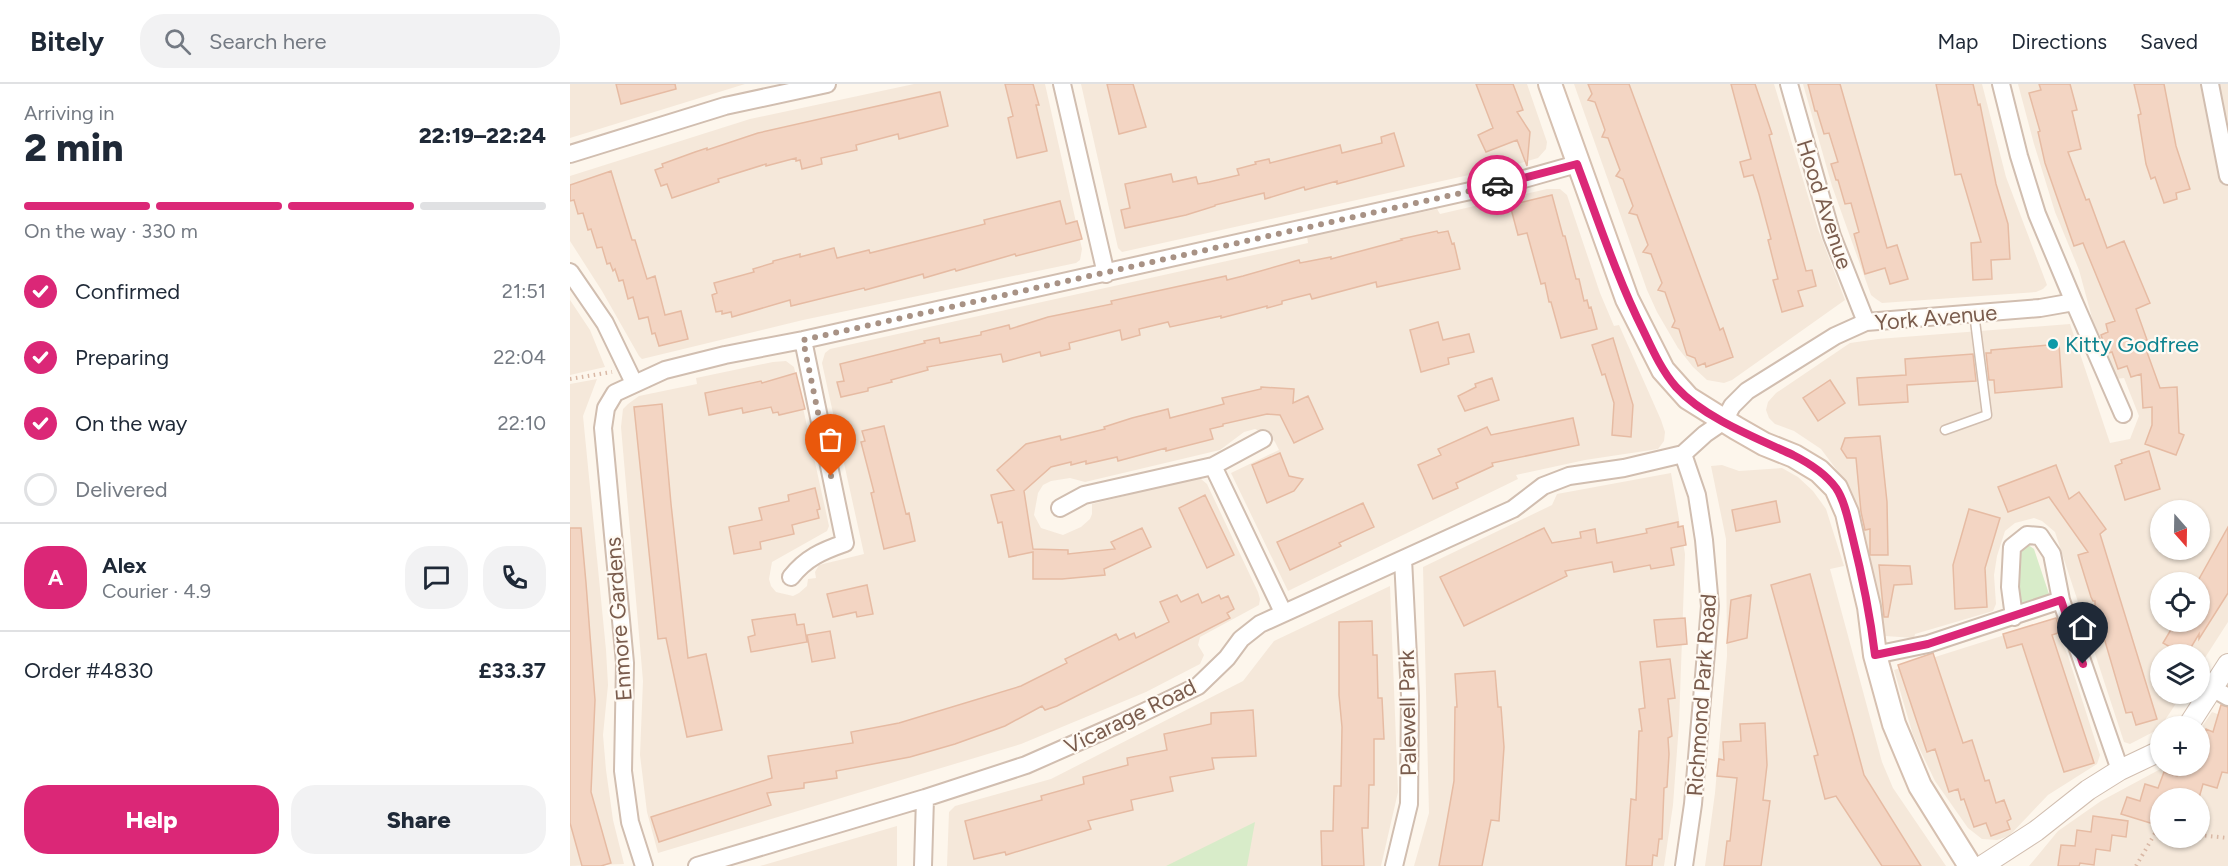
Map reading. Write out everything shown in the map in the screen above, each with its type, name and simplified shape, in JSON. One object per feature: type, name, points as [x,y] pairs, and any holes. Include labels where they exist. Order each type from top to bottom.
[{"type":"main road","points":[[1550,84],[1627,299],[1663,370],[1688,398],[1764,444],[1811,465],[1836,489],[1847,513],[1869,607],[1875,655],[1894,724],[1920,786],[1970,866]]},
{"type":"street","points":[[570,154],[725,106],[827,84]]},
{"type":"street","points":[[1062,84],[1106,274]]},
{"type":"street","name":"Hood Avenue","points":[[1789,84],[1832,236],[1866,322]]},
{"type":"street","points":[[2001,84],[2019,156],[2037,214],[2123,414]]},
{"type":"street","points":[[2210,84],[2228,176]]},
{"type":"street","name":"Enmore Gardens","points":[[644,866],[630,822],[623,771],[626,663],[603,428],[606,408],[615,393],[631,376],[1106,274],[1524,179],[1577,164]]},
{"type":"street","points":[[570,272],[605,323],[631,376]]},
{"type":"street","name":"York Avenue","points":[[1724,421],[1732,406],[1747,391],[1835,336],[1866,322],[2040,308],[2074,302]]},
{"type":"street","points":[[791,577],[802,563],[819,552],[844,543],[803,340]]},
{"type":"street","name":"Vicarage Road","points":[[697,866],[925,798],[1026,765],[1198,686],[1227,658],[1241,639],[1260,624],[1283,612],[1513,509],[1543,486],[1569,476],[1624,468],[1683,454],[1724,421]]},
{"type":"street","points":[[1060,508],[1084,495],[1213,466],[1263,439]]},
{"type":"street","name":"Richmond Park Road","points":[[1683,454],[1697,495],[1710,606],[1693,804],[1684,866]]},
{"type":"street","points":[[1213,466],[1283,612]]},
{"type":"street","points":[[2014,617],[2010,587],[2012,548],[2027,535],[2040,536],[2052,554],[2061,600],[2120,770]]},
{"type":"street","name":"Palewell Park","points":[[1394,866],[1409,804],[1410,696],[1403,559]]},
{"type":"street","points":[[1875,655],[1928,644],[2061,600]]},
{"type":"street","points":[[2197,716],[2220,692],[2228,664]]},
{"type":"street","points":[[1982,866],[2036,831],[2088,790],[2120,770],[2150,756]]},
{"type":"street","points":[[923,866],[925,798]]},
{"type":"lane","points":[[1945,430],[1987,415],[1974,313]]},
{"type":"path","points":[[570,379],[631,376]]},
{"type":"path","points":[[2210,836],[2228,838]]},
{"type":"path","points":[[2136,866],[2150,842]]},
{"type":"shaded area","points":[[570,84],[745,84],[570,138]]},
{"type":"shaded area","points":[[914,84],[1045,84],[1082,249],[1080,260],[1076,263],[803,320],[642,359],[639,356],[570,241],[570,176],[750,119]]},
{"type":"shaded area","points":[[1081,84],[1527,84],[1547,142],[1546,149],[1538,158],[1514,165],[1122,252],[1118,248]]},
{"type":"shaded area","points":[[1574,84],[1774,84],[1818,229],[1845,300],[1732,380],[1724,383],[1707,380],[1678,348],[1647,290]]},
{"type":"shaded area","points":[[1803,84],[1982,84],[2006,177],[2047,285],[2036,292],[1882,303],[1871,295],[1832,186]]},
{"type":"shaded area","points":[[2018,84],[2228,84],[2228,622],[2210,650],[2210,644],[2150,644],[2150,704],[2176,704],[2168,716],[2150,716],[2150,734],[2130,744],[2124,742],[2055,532],[2042,521],[2034,518],[2015,523],[2005,531],[1994,575],[1996,604],[1993,611],[1915,634],[1914,638],[1885,636],[1842,477],[1821,449],[1794,431],[1775,424],[1769,418],[1766,410],[1768,402],[1776,393],[1850,343],[2070,324],[2110,443],[2130,439],[2139,416],[2124,378],[2115,379],[2111,376],[2079,270],[2055,212]]},
{"type":"shaded area","points":[[1547,189],[1560,189],[1567,195],[1600,293],[1614,326],[1619,325],[1661,420],[1665,432],[1664,441],[1658,449],[1585,460],[1516,475],[1518,479],[1288,591],[1231,473],[1279,450],[1269,435],[1255,429],[1244,432],[1220,450],[1085,482],[1070,478],[1051,481],[1043,485],[1038,493],[1034,515],[1041,528],[1063,535],[1081,527],[1090,519],[1092,504],[1192,479],[1201,479],[1207,484],[1258,592],[1259,605],[1200,637],[1198,645],[1204,655],[1200,664],[1146,692],[1021,744],[658,853],[647,812],[640,755],[643,681],[621,427],[623,409],[628,404],[639,396],[697,384],[696,378],[773,362],[786,361],[794,367],[829,526],[827,531],[772,562],[769,579],[771,586],[776,592],[793,596],[807,586],[808,579],[816,578],[815,572],[819,565],[864,554],[822,363],[825,353],[830,349],[1308,243],[1307,236],[1437,209],[1440,214]]},
{"type":"shaded area","points":[[570,300],[590,330],[605,367],[570,375]]},
{"type":"shaded area","points":[[597,379],[583,416],[606,650],[608,685],[603,735],[606,770],[613,820],[624,864],[570,866],[570,384]]},
{"type":"shaded area","points":[[1722,465],[1739,471],[1782,468],[1798,477],[1813,491],[1826,509],[1844,566],[1830,569],[1882,762],[1893,788],[1946,866],[1705,866],[1715,793],[1727,656],[1726,539],[1711,466]]},
{"type":"shaded area","points":[[1671,473],[1685,554],[1679,724],[1673,805],[1664,866],[1414,866],[1429,813],[1423,567],[1552,505],[1557,494]]},
{"type":"shaded area","points":[[1390,586],[1398,792],[1381,866],[947,866],[949,812],[955,806],[1051,779],[1243,681],[1274,641]]},
{"type":"shaded area","points":[[2052,620],[2068,656],[2100,755],[2097,764],[2048,795],[2009,836],[1997,840],[1982,839],[1968,828],[1935,781],[1913,735],[1894,670]]},
{"type":"shaded area","points":[[2212,712],[2228,718],[2228,866],[2029,866],[2058,831],[2101,801],[2150,775],[2210,776],[2209,716]]},
{"type":"shaded area","points":[[897,826],[897,866],[760,866]]},
{"type":"green space","points":[[2027,544],[2034,549],[2049,594],[2019,605],[2015,555]]},
{"type":"green space","points":[[1255,822],[1247,866],[1166,866]]},
{"type":"building","points":[[616,84],[675,84],[676,89],[621,104]]},
{"type":"building","points":[[1005,84],[1033,84],[1047,151],[1017,158],[1008,118],[1013,116]]},
{"type":"building","points":[[1107,84],[1133,84],[1146,127],[1119,134]]},
{"type":"building","points":[[1476,84],[1513,84],[1523,110],[1517,112],[1530,132],[1527,166],[1517,140],[1486,152],[1478,135],[1493,128]]},
{"type":"building","points":[[1588,84],[1629,84],[1720,330],[1723,328],[1733,357],[1706,367],[1705,363],[1698,366],[1695,358],[1687,355],[1679,329],[1672,327],[1675,321],[1665,292],[1658,290],[1662,283],[1651,254],[1643,252],[1648,245],[1637,215],[1629,213],[1633,206],[1623,179],[1616,176],[1620,170],[1608,138],[1602,137],[1605,130],[1595,102],[1588,100],[1592,94]]},
{"type":"building","points":[[1731,84],[1755,84],[1772,134],[1769,135],[1806,271],[1812,270],[1816,286],[1798,291],[1803,306],[1782,312],[1773,280],[1778,279],[1768,240],[1771,239],[1759,194],[1753,175],[1744,177],[1740,162],[1751,159]]},
{"type":"building","points":[[1808,84],[1840,84],[1887,248],[1897,245],[1908,279],[1890,284],[1885,268],[1865,274],[1854,234],[1859,232],[1851,203],[1845,204],[1838,180],[1836,180],[1831,164],[1838,162],[1829,133],[1824,134],[1817,111],[1815,111]]},
{"type":"building","points":[[1936,84],[1973,84],[1978,105],[1980,104],[1996,184],[2008,224],[2010,259],[1991,260],[1992,279],[1973,280],[1971,243],[1981,242],[1961,174],[1955,175]]},
{"type":"building","points":[[2039,84],[2070,84],[2077,110],[2072,111],[2081,149],[2068,152],[2107,248],[2124,241],[2150,303],[2136,309],[2147,340],[2143,341],[2160,388],[2177,387],[2179,433],[2184,435],[2176,455],[2145,444],[2152,425],[2152,407],[2143,408],[2141,374],[2131,377],[2127,366],[2118,369],[2112,352],[2108,353],[2104,344],[2101,335],[2108,332],[2106,324],[2115,321],[2083,243],[2074,246],[2045,163],[2038,132],[2040,131],[2029,93],[2041,90]]},
{"type":"building","points":[[2134,84],[2164,84],[2176,146],[2190,189],[2176,193],[2177,199],[2164,203],[2155,177],[2151,179],[2146,164],[2138,115],[2141,114]]},
{"type":"building","points":[[940,92],[948,126],[899,139],[898,134],[856,145],[857,150],[821,158],[822,164],[802,169],[800,160],[796,161],[796,158],[766,166],[766,164],[718,179],[719,182],[672,198],[667,184],[661,186],[655,170],[663,167],[662,164],[695,152],[758,133]]},
{"type":"building","points":[[1394,133],[1404,166],[1337,184],[1337,181],[1305,190],[1304,187],[1265,199],[1264,193],[1186,215],[1125,228],[1121,210],[1130,208],[1125,184],[1171,174],[1173,182],[1196,177],[1198,184],[1209,182],[1239,175],[1237,169],[1256,164],[1255,162],[1269,159],[1270,163],[1340,145],[1342,153],[1382,143],[1381,137]]},
{"type":"building","points":[[611,171],[632,240],[635,240],[647,279],[655,276],[665,315],[681,311],[688,339],[659,346],[655,333],[652,334],[648,317],[639,319],[633,297],[628,299],[623,280],[619,281],[615,269],[613,271],[610,263],[607,264],[602,247],[597,248],[591,229],[588,230],[583,213],[578,214],[574,200],[570,201],[570,185]]},
{"type":"building","points":[[1552,195],[1576,279],[1579,279],[1584,301],[1587,300],[1589,308],[1591,307],[1597,329],[1561,338],[1545,283],[1541,284],[1527,233],[1518,235],[1510,205]]},
{"type":"building","points":[[1060,201],[1066,224],[1077,221],[1082,239],[1016,256],[1015,254],[956,271],[955,269],[924,278],[923,274],[865,290],[864,288],[791,306],[790,300],[732,317],[731,312],[722,314],[722,311],[716,312],[712,295],[717,293],[714,283],[754,272],[753,269],[773,263],[773,261],[834,248],[837,258],[869,250],[870,253],[985,224],[984,220]]},
{"type":"building","points":[[1437,231],[1438,233],[1448,231],[1452,244],[1454,243],[1460,269],[1377,287],[1376,282],[1312,299],[1310,294],[1282,301],[1282,304],[1221,318],[1221,316],[1170,327],[1168,322],[1139,329],[1140,335],[1122,340],[1120,330],[1069,343],[1070,349],[1041,356],[1040,352],[1003,362],[1001,354],[927,367],[928,370],[868,388],[868,391],[841,397],[837,382],[844,381],[840,364],[925,343],[924,341],[939,338],[940,343],[981,335],[981,332],[1009,325],[1010,329],[1048,317],[1112,304],[1111,301],[1226,276],[1227,280],[1299,260],[1300,263],[1331,257],[1331,259]]},
{"type":"building","points":[[1438,322],[1443,340],[1469,334],[1474,352],[1448,358],[1449,364],[1421,372],[1410,330]]},
{"type":"building","points":[[1613,338],[1633,405],[1631,437],[1612,435],[1614,403],[1605,374],[1602,375],[1592,345]]},
{"type":"building","points":[[2059,344],[2062,387],[1995,393],[1994,380],[1989,380],[1986,353],[1991,353],[1991,350]]},
{"type":"building","points":[[1973,354],[1976,381],[1907,385],[1908,402],[1859,405],[1857,378],[1906,375],[1905,359]]},
{"type":"building","points":[[796,373],[805,409],[779,415],[778,412],[773,413],[771,407],[743,413],[742,408],[709,415],[705,393],[761,381],[762,383]]},
{"type":"building","points":[[1492,378],[1499,400],[1465,411],[1458,396],[1476,387],[1475,384]]},
{"type":"building","points":[[1830,380],[1845,403],[1818,421],[1803,398]]},
{"type":"building","points":[[1261,387],[1294,389],[1293,403],[1308,396],[1323,429],[1294,443],[1280,415],[1267,414],[1223,424],[1223,426],[1210,429],[1213,439],[1166,451],[1166,448],[1118,461],[1117,457],[1086,464],[1086,461],[1071,465],[1071,462],[1051,467],[1024,491],[1033,549],[1068,550],[1068,554],[1115,549],[1111,542],[1142,528],[1151,547],[1104,569],[1105,575],[1062,579],[1033,579],[1033,552],[1009,557],[1002,522],[998,523],[991,495],[1014,490],[997,470],[1026,444],[1060,436],[1061,440],[1168,409],[1170,418],[1224,404],[1222,398],[1261,389]]},
{"type":"building","points":[[662,404],[688,658],[706,654],[722,730],[687,737],[666,638],[658,639],[634,407]]},
{"type":"building","points":[[1573,418],[1579,445],[1492,463],[1493,466],[1456,483],[1458,488],[1433,499],[1418,465],[1441,455],[1438,449],[1487,427],[1491,435]]},
{"type":"building","points":[[884,426],[915,541],[884,549],[871,493],[874,492],[861,442],[865,441],[862,431]]},
{"type":"building","points":[[1880,436],[1887,502],[1888,555],[1870,555],[1870,529],[1865,530],[1861,512],[1856,458],[1847,458],[1841,449],[1845,438]]},
{"type":"building","points":[[2149,451],[2160,489],[2125,500],[2115,466],[2122,463],[2121,460]]},
{"type":"building","points":[[1280,453],[1289,476],[1303,479],[1294,491],[1267,503],[1252,465]]},
{"type":"building","points":[[2056,465],[2069,499],[2079,492],[2106,529],[2100,534],[2150,696],[2150,704],[2152,704],[2156,716],[2150,716],[2150,721],[2136,725],[2132,712],[2126,713],[2095,601],[2091,597],[2078,555],[2088,552],[2049,497],[2008,512],[1998,487]]},
{"type":"building","points":[[815,488],[820,509],[817,510],[819,518],[792,525],[794,534],[760,542],[761,549],[734,554],[729,527],[762,520],[759,508],[789,501],[788,495]]},
{"type":"building","points":[[1205,495],[1234,555],[1207,568],[1179,508]]},
{"type":"building","points":[[1776,501],[1780,522],[1736,531],[1732,510]]},
{"type":"building","points":[[1363,503],[1374,527],[1339,543],[1341,546],[1290,570],[1277,542]]},
{"type":"building","points":[[1969,509],[2000,518],[1985,568],[1987,607],[1955,609],[1953,565]]},
{"type":"building","points":[[1678,522],[1678,527],[1683,526],[1686,545],[1671,548],[1674,565],[1651,569],[1650,565],[1614,572],[1612,562],[1565,571],[1567,576],[1464,626],[1440,577],[1544,528],[1552,543],[1581,538],[1580,532],[1595,529],[1597,543],[1647,533],[1646,529]]},
{"type":"building","points":[[2228,527],[2228,593],[2210,622],[2210,572],[2203,572]]},
{"type":"building","points":[[570,528],[581,528],[595,700],[591,792],[611,863],[601,866],[582,866],[570,823]]},
{"type":"building","points":[[1879,565],[1910,566],[1912,584],[1894,585],[1888,617],[1884,617]]},
{"type":"building","points":[[1810,574],[1864,775],[1921,866],[1882,866],[1836,796],[1825,799],[1814,756],[1818,755],[1771,585]]},
{"type":"building","points":[[867,585],[873,614],[857,617],[856,612],[833,617],[827,594]]},
{"type":"building","points":[[1198,594],[1202,603],[1219,595],[1221,599],[1228,596],[1234,609],[1227,613],[1230,618],[1057,706],[1045,710],[1042,706],[1005,726],[955,744],[910,757],[836,771],[837,778],[804,783],[804,788],[767,793],[771,805],[659,842],[651,817],[772,778],[768,756],[853,743],[851,732],[899,723],[1021,686],[1067,663],[1065,659],[1116,634],[1119,640],[1134,633],[1136,638],[1169,622],[1160,602],[1177,595],[1181,602]]},
{"type":"building","points":[[1751,595],[1747,638],[1727,643],[1731,600]]},
{"type":"building","points":[[795,614],[797,625],[804,624],[807,642],[751,652],[748,637],[755,635],[752,620]]},
{"type":"building","points":[[1685,618],[1687,644],[1657,647],[1654,620]]},
{"type":"building","points":[[2056,618],[2061,632],[2052,635],[2094,763],[2064,772],[2022,644],[2007,648],[2003,634]]},
{"type":"building","points":[[1372,621],[1373,655],[1377,655],[1378,698],[1382,698],[1384,739],[1374,739],[1374,785],[1369,785],[1368,828],[1362,828],[1364,866],[1322,866],[1321,831],[1333,831],[1334,786],[1341,786],[1339,622]]},
{"type":"building","points":[[830,631],[835,658],[812,662],[807,635]]},
{"type":"building","points":[[2170,632],[2203,632],[2199,639],[2199,634],[2193,644],[2163,643]]},
{"type":"building","points":[[1933,653],[1963,743],[1972,740],[1985,781],[1989,780],[1996,803],[2004,800],[2011,819],[2007,821],[2010,829],[1991,836],[1986,823],[1974,827],[1958,789],[1949,792],[1935,749],[1927,752],[1898,665]]},
{"type":"building","points":[[1670,659],[1675,698],[1668,699],[1672,736],[1668,738],[1669,754],[1667,787],[1664,788],[1662,839],[1659,839],[1657,856],[1653,855],[1652,866],[1626,866],[1631,799],[1636,800],[1639,731],[1642,731],[1639,709],[1645,708],[1640,662]]},
{"type":"building","points":[[1495,671],[1504,747],[1499,821],[1491,820],[1482,866],[1439,866],[1454,781],[1455,707],[1457,707],[1455,674]]},
{"type":"building","points":[[2221,705],[2228,707],[2228,773],[2222,772],[2217,788],[2203,784],[2202,788],[2158,788],[2162,776],[2210,776],[2210,731],[2213,732]]},
{"type":"building","points":[[1253,710],[1256,756],[1212,758],[1214,769],[1170,777],[1173,791],[1131,800],[1133,810],[1088,821],[1091,829],[1006,855],[1005,852],[974,859],[965,821],[1042,800],[1041,796],[1084,784],[1083,777],[1128,765],[1127,758],[1167,750],[1164,734],[1211,724],[1211,713]]},
{"type":"building","points":[[1765,723],[1767,765],[1763,800],[1770,801],[1761,866],[1724,866],[1727,841],[1730,841],[1737,778],[1717,776],[1719,759],[1724,760],[1723,742],[1741,741],[1740,724]]},
{"type":"building","points":[[2145,784],[2158,788],[2150,788],[2150,823],[2121,814],[2127,797],[2140,801]]},
{"type":"building","points":[[2093,816],[2128,821],[2126,837],[2112,835],[2110,851],[2096,849],[2094,865],[2080,863],[2079,866],[2058,866],[2061,845],[2075,846],[2077,830],[2091,832]]},
{"type":"way so far","points":[[831,476],[803,340],[1497,185]]},
{"type":"place","name":"Kitty Godfree","points":[[2053,344]]},
{"type":"route","points":[[1497,185],[1577,164],[1627,299],[1663,370],[1676,387],[1688,398],[1736,428],[1764,444],[1794,456],[1819,471],[1836,489],[1847,513],[1869,607],[1875,655],[1928,644],[2061,600],[2083,664]]}]
